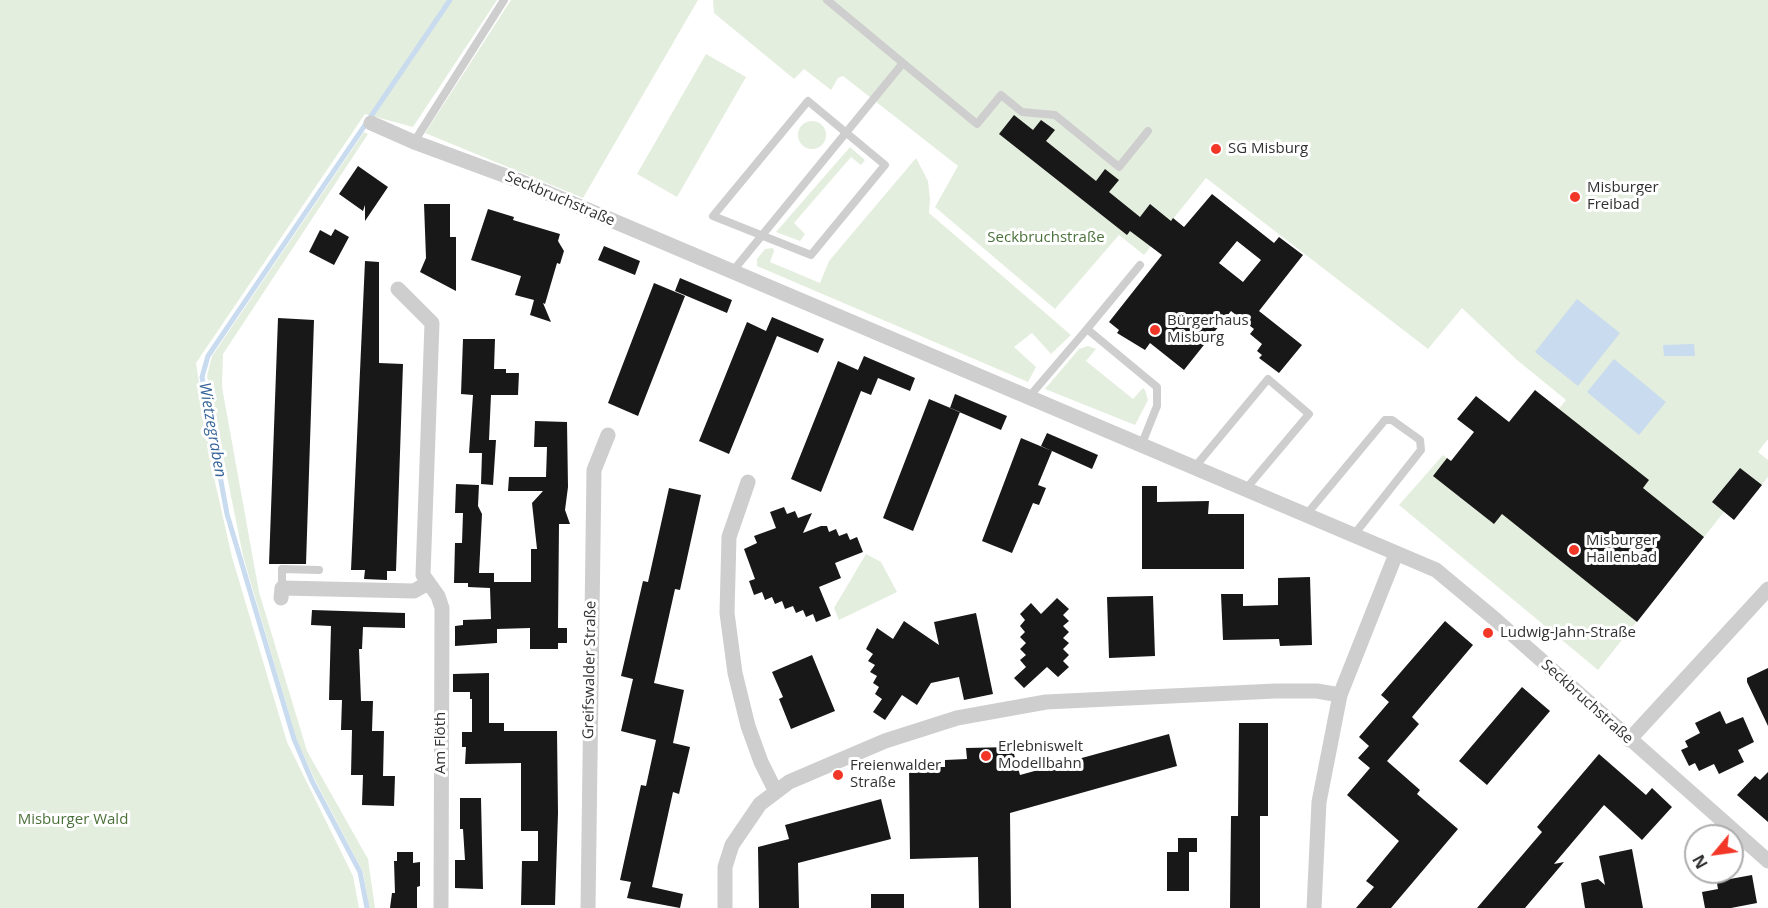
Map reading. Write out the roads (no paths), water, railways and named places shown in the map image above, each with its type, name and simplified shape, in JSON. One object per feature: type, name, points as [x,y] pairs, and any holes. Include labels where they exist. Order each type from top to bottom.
[{"type":"street","name":"Seckbruchstraße","points":[[370,123],[414,142],[517,180],[1306,515],[1449,579],[1768,861]]},
{"type":"street","name":"Am Flöth","points":[[398,289],[432,323],[423,575],[438,596],[442,608],[441,908]]},
{"type":"street","name":"Greifswalder Straße","points":[[588,908],[594,470],[608,435]]},
{"type":"street","points":[[748,482],[729,537],[727,613],[735,673],[748,726],[761,762],[775,790]]},
{"type":"street","points":[[1314,908],[1318,802],[1340,695],[1396,554]]},
{"type":"street","points":[[281,593],[414,591],[428,583]]},
{"type":"street","points":[[1629,740],[1768,589]]},
{"type":"street","points":[[725,908],[725,867],[732,845],[747,819],[775,790],[838,760],[931,725],[1036,703],[1093,698],[1317,691],[1340,695]]},
{"type":"lane","points":[[414,142],[504,0]]},
{"type":"lane","points":[[827,0],[977,124],[1001,95],[1022,112],[1055,115],[1119,167],[1148,131]]},
{"type":"lane","points":[[732,272],[903,63]]},
{"type":"lane","points":[[808,101],[885,165],[811,255],[761,236],[713,216],[808,101]]},
{"type":"lane","points":[[1028,398],[1140,265]]},
{"type":"lane","points":[[1087,328],[1157,387],[1157,406],[1141,446]]},
{"type":"lane","points":[[1194,468],[1268,379],[1309,414],[1245,490]]},
{"type":"lane","points":[[1306,515],[1385,420],[1392,420],[1420,440],[1420,450],[1353,536]]},
{"type":"lane","points":[[281,593],[282,569],[319,570]]},
{"type":"water","points":[[1577,299],[1620,333],[1578,386],[1535,352]]},
{"type":"water","points":[[1694,344],[1695,356],[1664,356],[1663,345]]},
{"type":"water","points":[[1614,359],[1666,402],[1639,435],[1587,392]]},
{"type":"waterway","name":"Wietzegraben","points":[[367,908],[360,872],[312,781],[294,739],[227,514],[202,377],[208,356],[450,0]]},
{"type":"place","name":"SG Misburg","points":[[1216,149]]},
{"type":"place","name":"Misburger Freibad","points":[[1575,197]]},
{"type":"place","name":"Bürgerhaus Misburg","points":[[1155,330]]},
{"type":"place","name":"Misburger Hallenbad","points":[[1574,550]]},
{"type":"place","name":"Ludwig-Jahn-Straße","points":[[1488,633]]},
{"type":"place","name":"Erlebniswelt Modellbahn","points":[[986,756]]},
{"type":"place","name":"Freienwalder Straße","points":[[838,775]]},
{"type":"park label","name":"Misburger Wald","points":[[73,820]]}]
